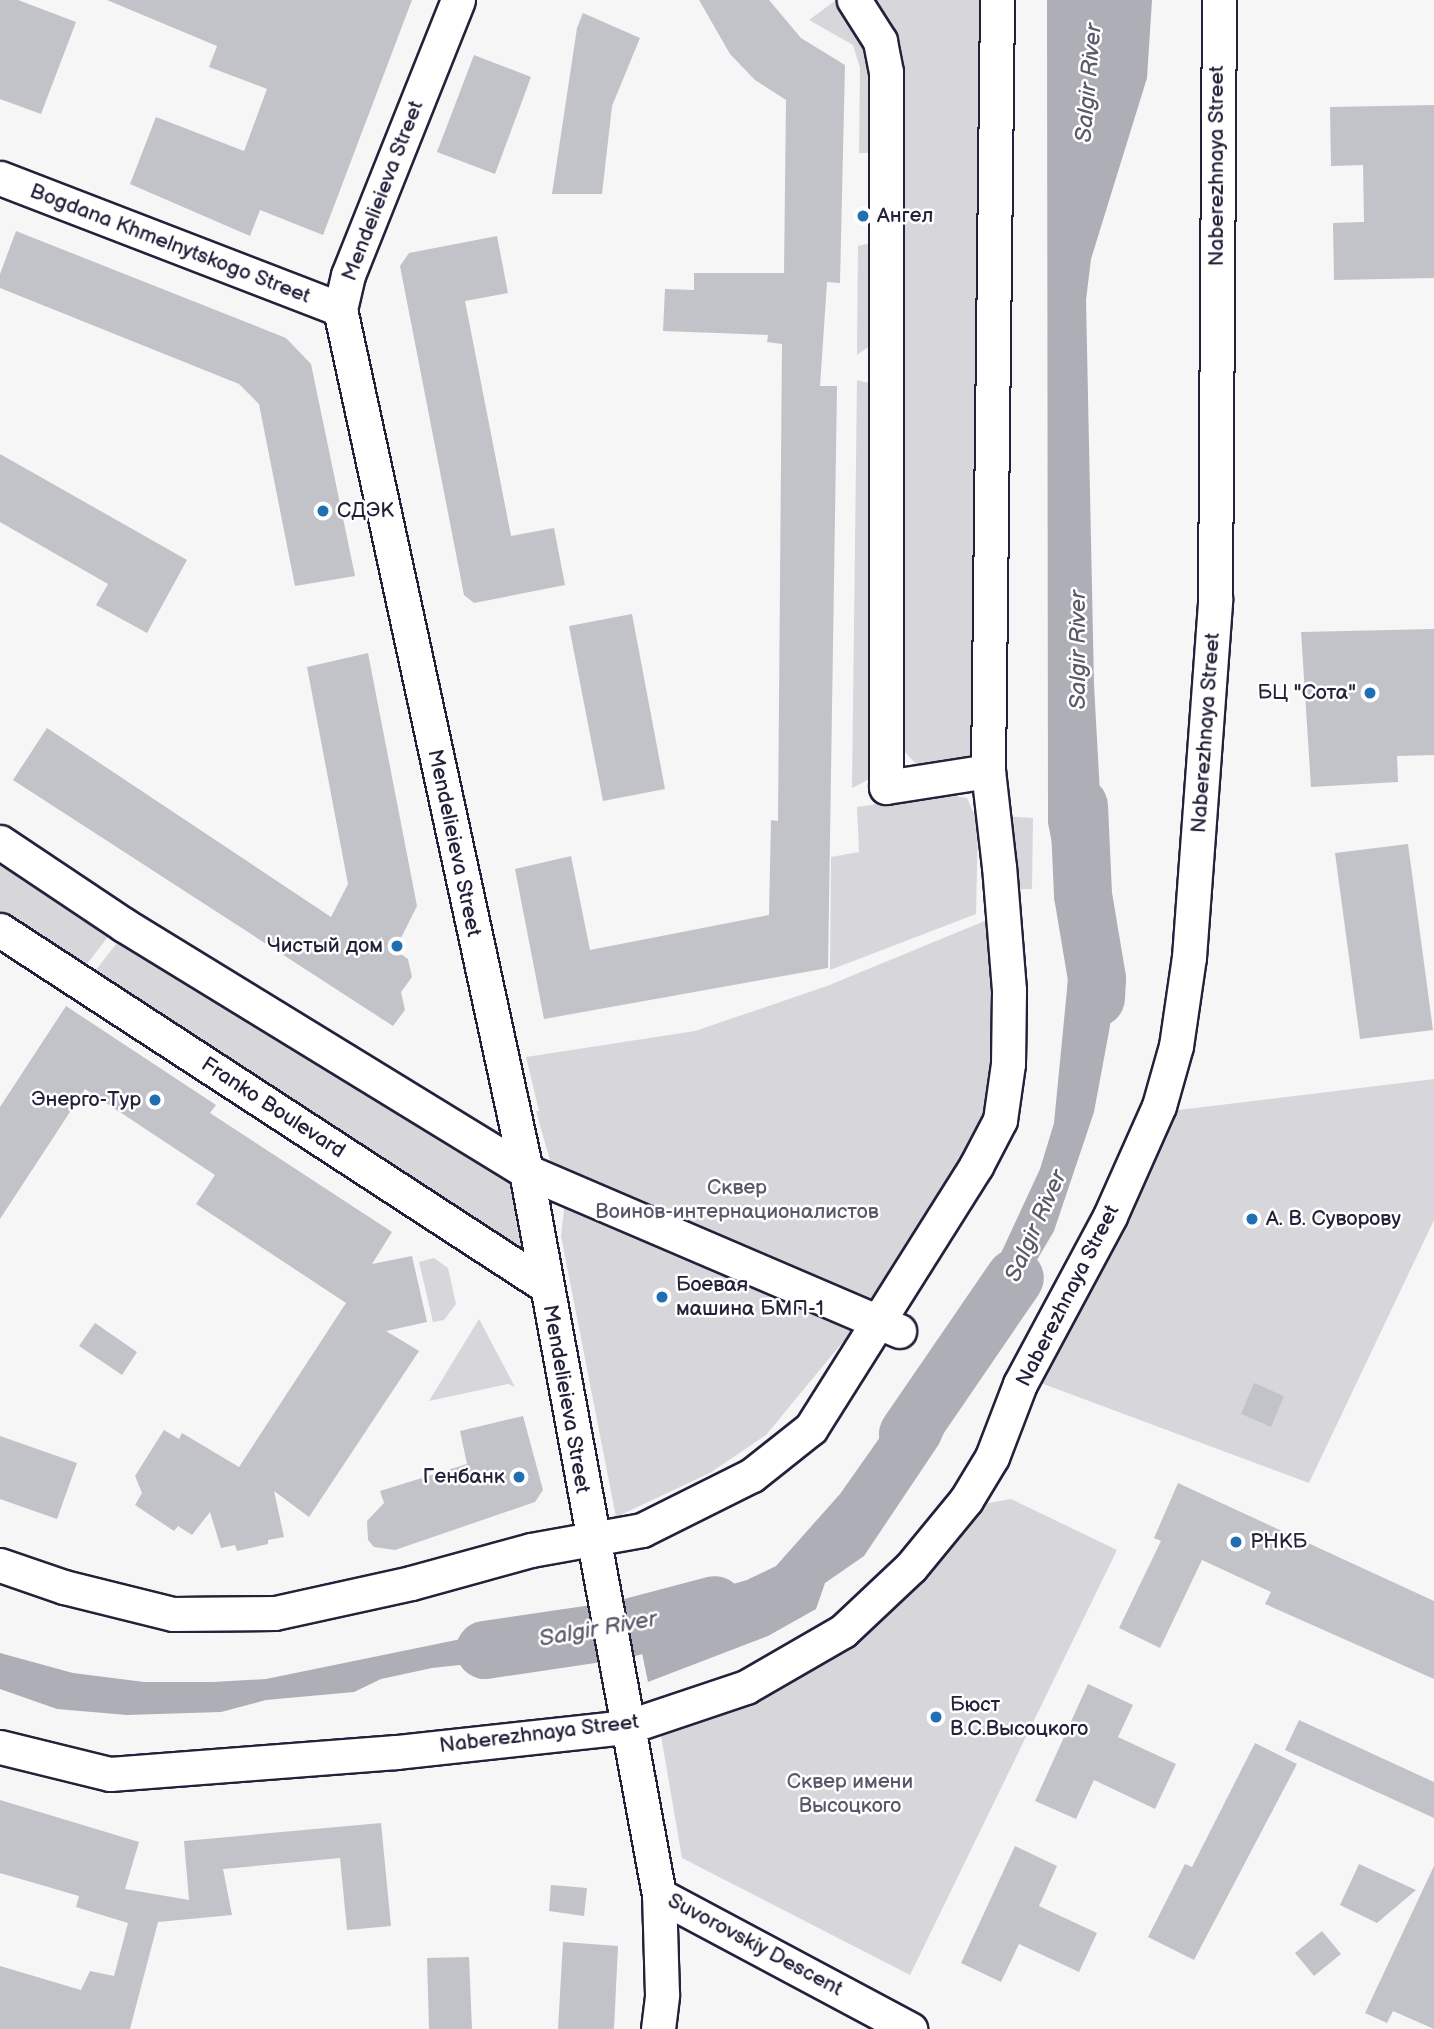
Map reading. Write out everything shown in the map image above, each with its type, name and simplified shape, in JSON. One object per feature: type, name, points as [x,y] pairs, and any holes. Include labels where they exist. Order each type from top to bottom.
[{"type":"street","name":"Mendelieieva Street","points":[[458,0],[348,275],[340,309],[526,1171],[599,1586],[625,1715]]},
{"type":"street","points":[[854,0],[880,41],[886,72],[886,787],[988,771]]},
{"type":"street","points":[[0,1565],[64,1587],[173,1614],[275,1613],[531,1550],[591,1542],[642,1530],[715,1497],[785,1451],[811,1428],[888,1327],[1000,1120],[1008,1064],[1009,990],[988,771],[997,0]]},
{"type":"street","name":"Naberezhnaya Street","points":[[0,1747],[110,1774],[396,1752],[625,1715],[746,1687],[798,1660],[843,1631],[911,1567],[966,1500],[992,1457],[1014,1409],[1020,1384],[1079,1280],[1159,1107],[1176,1046],[1189,957],[1215,600],[1219,0]]},
{"type":"street","name":"Bogdana Khmelnytskogo Street","points":[[0,178],[340,309]]},
{"type":"street","points":[[0,842],[124,925],[526,1171],[888,1327]]},
{"type":"street","name":"Franko Boulevard","points":[[0,930],[546,1286]]},
{"type":"street","name":"Suvorovskiy Descent","points":[[625,1715],[659,1895],[910,2029]]},
{"type":"street","points":[[658,2029],[662,1994],[659,1895]]},
{"type":"green space","points":[[836,0],[865,42],[872,68],[871,153],[859,153],[860,68],[853,45],[809,20]]},
{"type":"green space","points":[[869,0],[983,0],[974,750],[966,759],[933,767],[916,764],[904,751],[897,726]]},
{"type":"green space","points":[[871,243],[871,345],[857,355],[858,246]]},
{"type":"green space","points":[[857,380],[869,383],[872,395],[870,767],[868,780],[852,788]]},
{"type":"green space","points":[[944,794],[967,798],[978,823],[976,914],[830,970],[831,857],[859,852],[857,807]]},
{"type":"green space","points":[[1001,816],[1033,818],[1032,889],[1001,890]]},
{"type":"green space","points":[[0,859],[111,933],[83,969],[0,915]]},
{"type":"green space","name":"Сквер Воинов-интернационалистов","points":[[992,918],[994,1087],[974,1145],[889,1286],[766,1435],[710,1473],[616,1517],[561,1236],[564,1210],[536,1111],[539,1111],[526,1057],[695,1031],[827,986]]},
{"type":"green space","points":[[120,939],[514,1179],[527,1258],[92,975]]},
{"type":"green space","points":[[1434,1079],[1434,1220],[1309,1483],[1038,1382],[1170,1111]]},
{"type":"green space","points":[[434,1258],[448,1268],[456,1304],[444,1320],[433,1322],[419,1262]]},
{"type":"green space","points":[[479,1319],[515,1387],[508,1384],[429,1401]]},
{"type":"green space","name":"Сквер имени Высоцкого","points":[[1011,1499],[1117,1550],[910,1975],[682,1858],[660,1730],[744,1701],[983,1504]]},
{"type":"water","points":[[1047,0],[1152,0],[1147,78],[1091,259],[1086,300],[1094,685],[1103,847],[1094,883],[1061,888],[1048,823]]},
{"type":"water","points":[[1104,916],[1114,963],[1110,1026],[1094,1112],[1054,1231],[984,1350],[952,1335],[1001,1253],[1040,1169],[1054,1123],[1069,969],[1068,922]]},
{"type":"water","points":[[935,1359],[968,1378],[939,1444],[864,1556],[825,1583],[816,1609],[768,1636],[648,1682],[637,1629],[650,1608],[747,1580],[776,1566],[840,1494]]},
{"type":"water","points":[[559,1619],[568,1663],[542,1656],[432,1668],[381,1679],[354,1692],[266,1700],[221,1712],[127,1715],[57,1709],[0,1689],[0,1653],[73,1673],[144,1682],[266,1679]]},
{"type":"building","points":[[0,0],[18,0],[76,22],[41,114],[0,99]]},
{"type":"building","points":[[107,0],[412,0],[323,235],[260,210],[250,236],[130,184],[156,117],[244,151],[267,89],[209,67],[217,46]]},
{"type":"building","points":[[699,0],[769,0],[801,38],[845,65],[840,283],[827,282],[820,386],[837,386],[828,968],[544,1019],[515,869],[571,856],[590,950],[769,915],[771,820],[778,821],[782,344],[767,342],[768,335],[663,331],[665,289],[694,290],[694,273],[784,273],[786,100],[755,80],[730,54]]},
{"type":"building","points":[[583,13],[640,38],[612,106],[602,194],[552,194],[577,28]]},
{"type":"building","points":[[474,55],[531,77],[495,174],[437,152]]},
{"type":"building","points":[[1434,105],[1434,278],[1334,280],[1333,223],[1364,222],[1363,165],[1331,166],[1330,107]]},
{"type":"building","points":[[16,231],[286,338],[311,364],[355,576],[295,586],[259,404],[239,384],[0,288],[0,274]]},
{"type":"building","points":[[497,236],[508,293],[465,301],[511,536],[554,528],[565,585],[474,603],[464,595],[400,266],[409,253]]},
{"type":"building","points":[[0,454],[187,560],[147,633],[96,605],[108,584],[0,522]]},
{"type":"building","points":[[632,614],[665,789],[603,801],[569,626]]},
{"type":"building","name":"БЦ \"Сота\"","points":[[1434,629],[1434,755],[1397,756],[1398,782],[1311,787],[1301,632]]},
{"type":"building","points":[[368,653],[417,906],[395,950],[408,959],[412,977],[401,992],[405,1010],[393,1026],[13,780],[47,728],[331,917],[348,884],[307,667]]},
{"type":"building","points":[[1408,844],[1433,1030],[1360,1039],[1335,853]]},
{"type":"building","points":[[66,1006],[216,1105],[210,1113],[392,1232],[372,1264],[412,1256],[427,1322],[386,1331],[419,1351],[309,1517],[274,1491],[284,1537],[268,1540],[268,1544],[237,1551],[235,1545],[221,1548],[210,1512],[192,1535],[178,1526],[174,1531],[135,1505],[142,1493],[135,1476],[164,1430],[179,1439],[182,1433],[239,1467],[346,1303],[196,1204],[215,1175],[85,1089],[0,1219],[0,1107]]},
{"type":"building","points":[[95,1323],[137,1352],[122,1375],[79,1346]]},
{"type":"building","points":[[1254,1383],[1284,1396],[1271,1427],[1241,1414]]},
{"type":"building","points":[[523,1416],[543,1490],[535,1502],[395,1550],[374,1547],[368,1540],[367,1521],[384,1503],[380,1491],[467,1464],[460,1431]]},
{"type":"building","points":[[0,1436],[77,1463],[57,1519],[0,1499]]},
{"type":"building","points":[[1178,1483],[1434,1601],[1434,1679],[1265,1604],[1271,1592],[1202,1560],[1160,1648],[1119,1628],[1161,1541],[1154,1538]]},
{"type":"building","points":[[1088,1684],[1133,1705],[1118,1737],[1176,1764],[1155,1809],[1094,1780],[1076,1819],[1035,1801]]},
{"type":"building","points":[[1299,1720],[1434,1782],[1434,1818],[1285,1750]]},
{"type":"building","points":[[1255,1743],[1297,1764],[1194,1960],[1148,1937],[1185,1864],[1192,1867]]},
{"type":"building","points":[[0,1800],[139,1842],[125,1889],[189,1900],[184,1841],[381,1823],[391,1926],[347,1930],[340,1858],[223,1869],[232,1915],[158,1922],[130,2029],[0,2029],[0,1966],[81,1990],[90,1971],[114,1976],[128,1923],[76,1907],[79,1896],[0,1873]]},
{"type":"building","points":[[1015,1846],[1057,1866],[1039,1906],[1097,1933],[1079,1972],[1019,1944],[1001,1982],[961,1963]]},
{"type":"building","points":[[1359,1864],[1416,1890],[1377,1923],[1340,1905]]},
{"type":"building","points":[[1434,1866],[1434,2029],[1393,2011],[1387,2023],[1365,2013]]},
{"type":"building","points":[[551,1885],[587,1888],[584,1916],[549,1911]]},
{"type":"building","points":[[1322,1931],[1341,1954],[1314,1976],[1295,1953]]},
{"type":"building","points":[[563,1942],[618,1946],[614,2029],[558,2029]]},
{"type":"building","points":[[469,1957],[472,2029],[429,2029],[427,1958]]},
{"type":"waterway","name":"Salgir River","points":[[1079,806],[1083,895],[1097,979],[1096,998]]},
{"type":"waterway","name":"Salgir River","points":[[908,1434],[1015,1278]]},
{"type":"waterway","name":"Salgir River","points":[[485,1650],[620,1630],[715,1605]]},
{"type":"place","name":"Ангел","points":[[863,216]]},
{"type":"place","name":"СДЭК","points":[[323,511]]},
{"type":"place","name":"БЦ \"Сота\"","points":[[1370,693]]},
{"type":"place","name":"Чистый дом","points":[[397,946]]},
{"type":"place","name":"Энерго-Тур","points":[[155,1100]]},
{"type":"place","name":"А. В. Суворову","points":[[1252,1219]]},
{"type":"place","name":"Боевая машина БМП-1","points":[[662,1297]]},
{"type":"place","name":"Генбанк","points":[[519,1477]]},
{"type":"place","name":"РНКБ","points":[[1236,1542]]},
{"type":"place","name":"Бюст В.С.Высоцкого","points":[[936,1717]]}]
